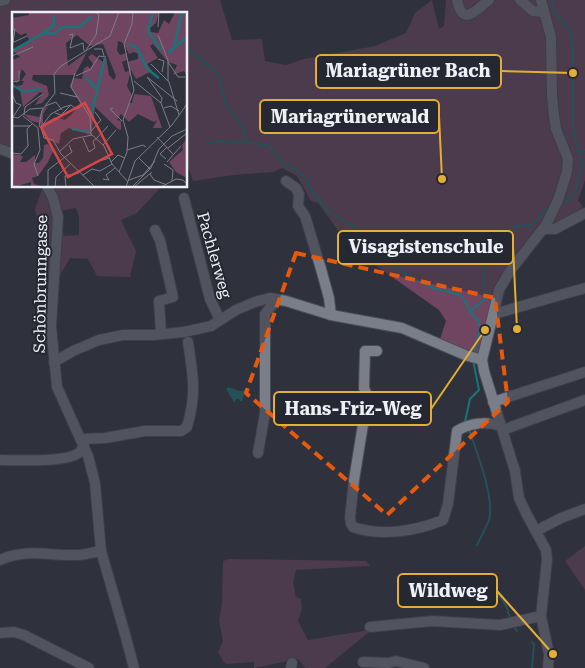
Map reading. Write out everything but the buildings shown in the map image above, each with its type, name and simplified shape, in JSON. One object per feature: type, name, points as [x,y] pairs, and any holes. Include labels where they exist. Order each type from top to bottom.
[{"type":"street","points":[[0,2],[5,0]]},
{"type":"street","points":[[457,0],[459,9],[463,13],[469,14],[476,12],[489,0]]},
{"type":"street","points":[[520,0],[533,11],[544,12]]},
{"type":"street","points":[[476,359],[482,352],[494,314],[499,290],[552,214],[567,172],[568,159],[556,129],[554,116],[551,37],[541,0]]},
{"type":"street","points":[[0,149],[12,153]]},
{"type":"street","points":[[286,181],[296,188],[299,194],[298,206],[305,216],[329,298],[331,315]]},
{"type":"street","name":"Schönbrunngasse","points":[[48,188],[58,217],[52,326],[57,387],[83,442],[95,483],[101,551],[134,668]]},
{"type":"street","name":"Pachlerweg","points":[[184,198],[210,299],[220,320]]},
{"type":"street","points":[[543,229],[555,229],[585,213]]},
{"type":"street","points":[[155,230],[160,240],[173,297],[159,301],[161,334]]},
{"type":"street","points":[[494,314],[585,288]]},
{"type":"street","points":[[54,362],[73,351],[99,340],[123,335],[184,332],[211,326],[236,310],[254,302],[270,298],[331,315],[402,328],[476,359],[502,428],[515,471],[520,498],[546,550],[541,616],[549,654],[548,668]]},
{"type":"street","points":[[258,453],[265,413],[265,314],[277,299]]},
{"type":"street","points":[[0,460],[53,459],[79,453],[83,442],[145,431],[184,430],[187,427],[194,397],[194,376],[188,342]]},
{"type":"street","points":[[378,351],[364,351],[364,388],[367,395],[350,518],[353,527],[377,533],[425,527],[443,520],[448,504],[457,432],[466,425],[496,424],[502,428]]},
{"type":"street","points":[[493,402],[585,372]]},
{"type":"street","points":[[502,428],[585,400]]},
{"type":"street","points":[[536,530],[585,509]]},
{"type":"street","points":[[0,560],[16,554],[36,552],[78,555],[101,551]]},
{"type":"street","points":[[370,627],[432,621],[500,625],[541,616]]},
{"type":"street","points":[[0,633],[14,632],[24,635],[89,668]]},
{"type":"street","points":[[362,662],[389,663],[396,661],[424,668]]},
{"type":"highlighted area","points":[[296,253],[495,298],[508,402],[387,515],[246,393]]},
{"type":"shaded area","points":[[9,0],[220,0],[232,40],[262,39],[265,61],[286,65],[304,59],[375,46],[406,33],[415,13],[432,0],[439,29],[444,26],[446,0],[585,0],[585,180],[578,201],[582,205],[582,212],[558,224],[516,256],[478,356],[439,342],[446,321],[439,310],[351,248],[318,203],[311,201],[297,176],[282,168],[274,172],[193,181],[188,169],[188,12],[12,12],[12,149],[0,146],[0,7]]},
{"type":"shaded area","points":[[43,188],[160,188],[137,213],[121,220],[136,251],[130,277],[97,276],[88,259],[70,258],[60,275],[46,281],[49,236],[40,232],[35,209]],"holes":[[[76,208],[79,217],[79,235],[64,236],[59,211]]]},
{"type":"shaded area","points":[[585,546],[585,590],[565,561]]},
{"type":"shaded area","points":[[230,559],[366,561],[370,566],[296,570],[293,582],[296,597],[301,599],[302,609],[298,621],[308,640],[369,630],[368,633],[325,668],[305,668],[298,659],[254,668],[254,662],[226,664],[218,652],[223,641],[219,621],[222,602],[223,561]]},
{"type":"water","points":[[228,387],[240,391],[246,390],[242,401],[236,399],[234,402],[226,389]]},
{"type":"waterway","points":[[552,0],[553,10],[570,31],[573,51],[573,124],[577,149],[582,163],[576,190],[570,200],[561,204]]},
{"type":"waterway","points":[[188,49],[216,71],[225,103],[242,126],[247,142]]},
{"type":"waterway","points":[[207,143],[219,141],[269,146],[284,164],[298,171],[308,181],[311,190],[329,212],[369,235],[380,244],[396,268],[430,287],[458,294],[465,300],[470,312],[478,320],[480,329],[474,353]]},
{"type":"waterway","points":[[578,153],[585,150]]},
{"type":"waterway","points":[[470,312],[487,297],[484,272],[487,265],[497,257],[495,246],[514,227],[520,225],[529,226],[539,218],[547,207],[550,207]]},
{"type":"waterway","points":[[465,422],[470,399],[479,390],[473,360]]},
{"type":"waterway","points":[[469,429],[484,474],[490,510],[489,520],[477,545]]},
{"type":"waterway","points":[[485,583],[502,599],[507,607],[510,619]]},
{"type":"waterway","points":[[513,626],[517,631]]},
{"type":"waterway","points":[[532,642],[534,644],[532,668]]},
{"type":"place","name":"Mariagrüner Bach","points":[[573,73]]},
{"type":"place","name":"Mariagrünerwald","points":[[442,179]]},
{"type":"place","name":"Visagistenschule","points":[[517,329]]},
{"type":"place","name":"Hans-Friz-Weg","points":[[485,330]]},
{"type":"place","name":"Wildweg","points":[[553,654]]}]
